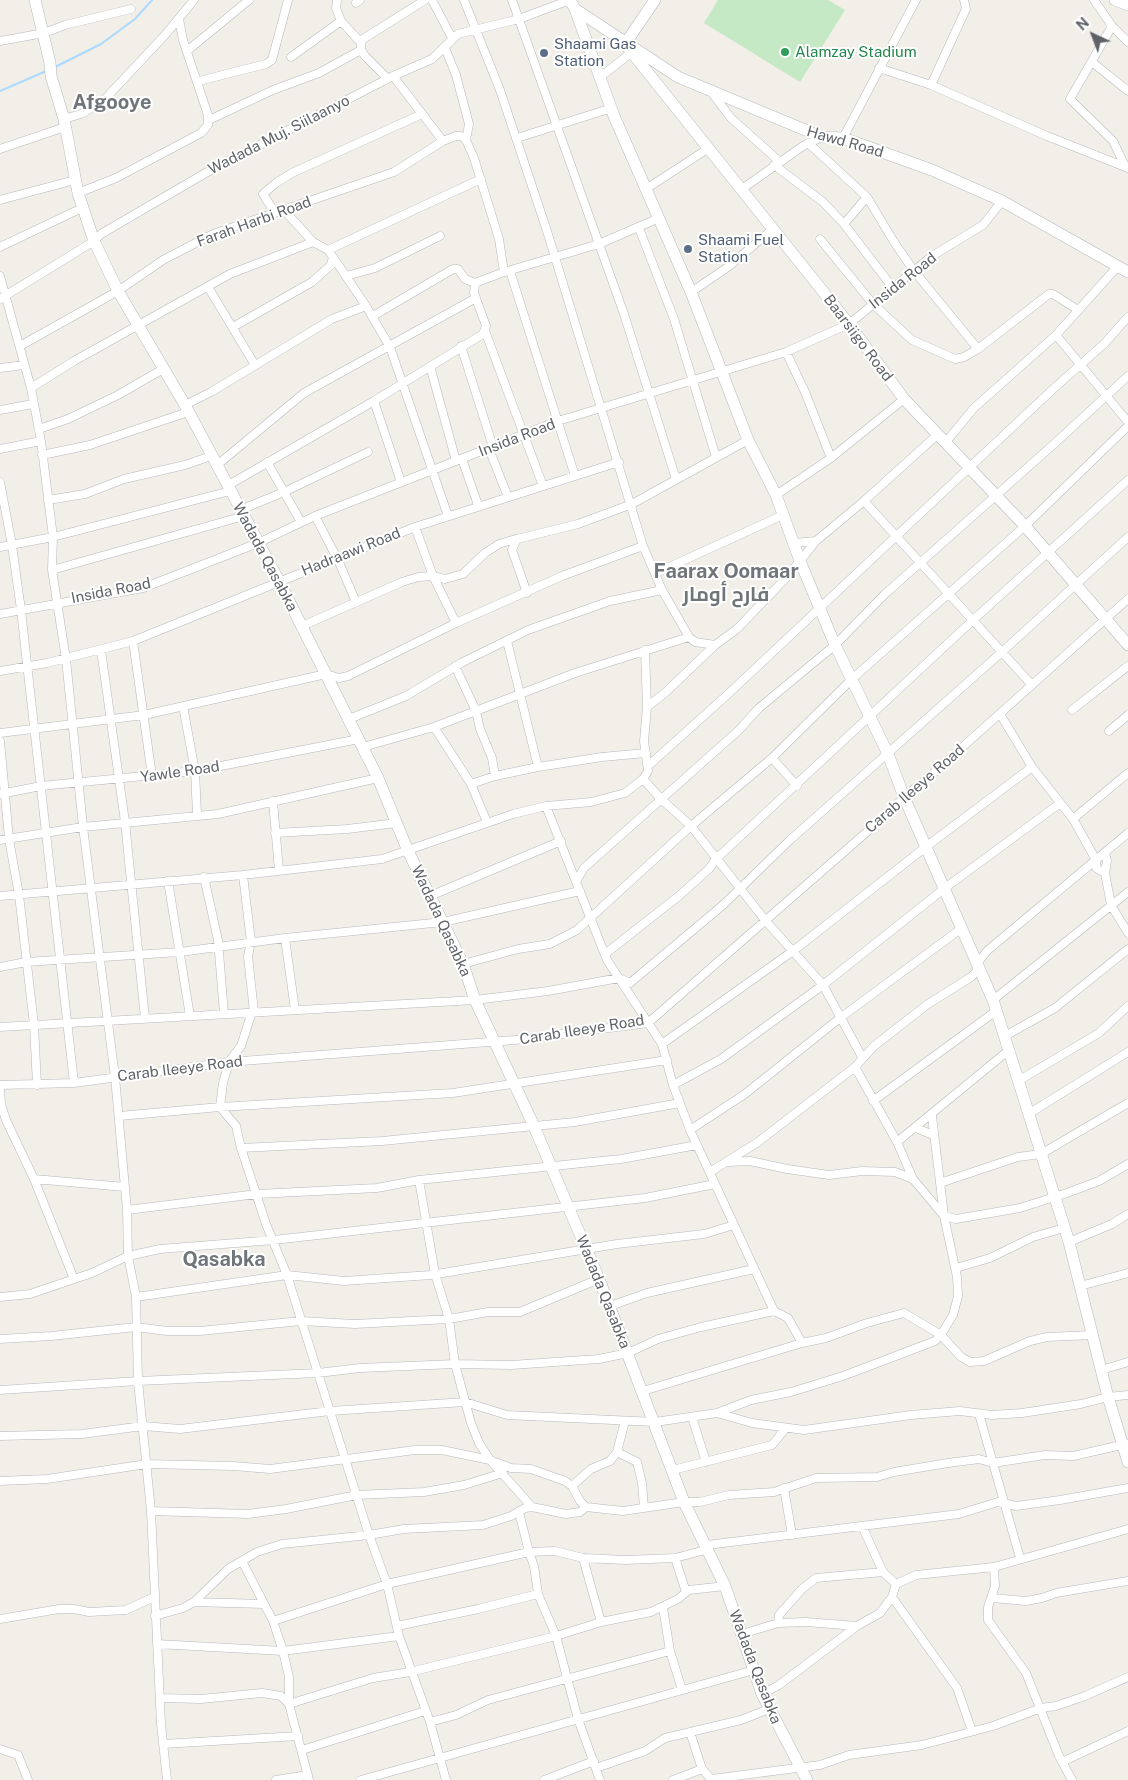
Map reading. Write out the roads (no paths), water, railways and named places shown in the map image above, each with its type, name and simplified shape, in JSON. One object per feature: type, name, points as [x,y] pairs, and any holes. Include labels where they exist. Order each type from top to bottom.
[{"type":"street","name":"Wadada Qasabka","points":[[35,0],[44,33],[51,76],[65,123],[78,193],[94,241],[118,291],[187,409],[279,581],[378,778],[408,851],[463,964],[475,1000],[533,1124],[610,1306],[684,1502],[708,1547],[725,1586],[762,1694],[807,1780]]},
{"type":"street","points":[[0,149],[65,123],[104,100],[179,19],[194,0]]},
{"type":"street","points":[[187,51],[249,0]]},
{"type":"street","points":[[199,81],[266,64],[272,60],[288,0]]},
{"type":"street","points":[[336,0],[336,8],[341,21],[372,64],[390,77],[443,141],[456,136],[466,140]]},
{"type":"street","points":[[209,120],[273,90],[319,73],[361,47],[363,39],[425,0]]},
{"type":"street","points":[[432,0],[452,38],[465,31],[519,19],[572,3],[599,78],[691,292],[748,440],[776,495],[820,609],[888,754],[904,797],[927,846],[994,1005],[1030,1113],[1053,1197],[1069,1242],[1108,1397],[1126,1444],[1128,1462]]},
{"type":"street","points":[[464,0],[517,138],[632,504],[643,546],[662,590],[689,637],[695,642],[715,645]]},
{"type":"street","points":[[512,0],[638,354],[676,479]]},
{"type":"street","points":[[599,78],[629,48],[655,0]]},
{"type":"street","points":[[843,138],[916,0]]},
{"type":"street","points":[[931,85],[966,8],[964,0]]},
{"type":"street","points":[[1094,0],[1112,26],[1128,42]]},
{"type":"street","points":[[1115,0],[1128,5]]},
{"type":"street","name":"Hawd Road","points":[[572,3],[629,48],[678,77],[712,93],[822,137],[843,138],[932,170],[1002,201],[1123,270]]},
{"type":"street","points":[[0,41],[44,33],[65,25],[131,10]]},
{"type":"street","points":[[78,193],[116,178],[201,133],[208,125],[209,120],[199,81],[187,51],[179,19]]},
{"type":"street","points":[[291,57],[341,21]]},
{"type":"street","points":[[1112,26],[1070,99],[1113,141],[1126,167]]},
{"type":"street","name":"Wadada Muj. Siilaanyo","points":[[3,297],[94,241],[101,234],[209,171],[390,77],[432,59],[445,48],[452,38]]},
{"type":"street","points":[[445,48],[456,75],[469,124],[466,140],[481,179],[507,272],[575,476]]},
{"type":"street","name":"Baarsiigo Road","points":[[629,48],[849,324],[904,399],[1025,526],[1128,645]]},
{"type":"street","points":[[1092,62],[1128,91]]},
{"type":"street","points":[[879,68],[931,85],[1047,136],[1126,167]]},
{"type":"street","points":[[712,93],[731,118],[777,163],[823,202],[844,224],[893,288]]},
{"type":"street","points":[[517,138],[557,127],[612,108]]},
{"type":"street","points":[[275,213],[263,194],[276,183],[292,173],[422,114]]},
{"type":"street","points":[[742,189],[777,163],[808,143],[822,137]]},
{"type":"street","name":"Farah Harbi Road","points":[[20,346],[118,291],[152,267],[188,246],[213,234],[394,172],[443,141]]},
{"type":"street","points":[[808,143],[867,197],[894,242],[914,270],[978,349]]},
{"type":"street","points":[[646,189],[710,148]]},
{"type":"street","points":[[328,250],[481,179]]},
{"type":"street","points":[[0,200],[75,180]]},
{"type":"street","points":[[844,224],[867,197]]},
{"type":"street","name":"Insida Road","points":[[0,614],[56,602],[143,588],[258,542],[315,516],[401,482],[432,472],[558,421],[786,352],[849,324],[932,256],[983,225],[1002,201]]},
{"type":"street","points":[[0,247],[82,208]]},
{"type":"street","points":[[284,210],[313,242],[328,250],[373,316],[390,347],[401,384],[448,516]]},
{"type":"street","points":[[373,316],[453,269],[458,269],[465,279],[475,283],[599,244],[659,218]]},
{"type":"street","points":[[639,228],[674,319],[716,457]]},
{"type":"street","points":[[691,292],[728,267],[773,229]]},
{"type":"street","points":[[346,276],[375,268],[440,236]]},
{"type":"street","points":[[820,239],[873,304],[912,340],[950,357],[959,359],[978,349],[1049,294],[1053,294],[1078,310]]},
{"type":"street","points":[[31,388],[139,325],[250,265],[313,242]]},
{"type":"street","points":[[233,327],[312,282],[332,265],[333,257]]},
{"type":"street","points":[[647,707],[666,692],[715,645],[748,618],[816,541],[941,439],[1056,335],[1078,310],[1123,270]]},
{"type":"street","points":[[0,276],[3,297],[20,346],[31,388],[41,441],[53,537],[52,570],[66,659],[83,827],[116,1077],[127,1210],[128,1256],[136,1297],[138,1381],[151,1511],[155,1616],[167,1780]]},
{"type":"street","points":[[475,283],[476,298],[486,331],[543,486]]},
{"type":"street","points":[[208,287],[255,365]]},
{"type":"street","points":[[48,500],[85,494],[124,480],[185,465],[214,461],[304,393],[476,298]]},
{"type":"street","points":[[42,455],[90,445],[187,409],[255,365],[332,319],[366,306]]},
{"type":"street","points":[[0,896],[243,875],[382,859],[487,822],[546,806],[613,797],[625,793],[643,778],[648,766],[820,609],[896,536],[1105,343],[1128,317]]},
{"type":"street","points":[[0,547],[53,537],[228,488],[266,462],[374,401],[486,331]]},
{"type":"street","points":[[1056,335],[1128,422]]},
{"type":"street","points":[[461,346],[491,448],[508,497]]},
{"type":"street","points":[[786,352],[805,392],[830,458]]},
{"type":"street","points":[[0,368],[24,365]]},
{"type":"street","points":[[430,366],[459,460],[478,505]]},
{"type":"street","points":[[39,428],[68,419],[163,369]]},
{"type":"street","points":[[577,880],[584,868],[739,730],[759,708],[836,645],[885,594],[996,497],[1128,376]]},
{"type":"street","points":[[776,495],[830,458],[904,399]]},
{"type":"street","points":[[374,401],[401,482]]},
{"type":"street","points":[[0,410],[33,404]]},
{"type":"street","points":[[463,964],[518,949],[550,944],[577,930],[691,826],[772,758],[852,679],[1025,526],[1128,426]]},
{"type":"street","points":[[302,626],[402,582],[433,576],[445,579],[463,574],[499,544],[578,524],[632,504],[748,440]]},
{"type":"street","points":[[0,449],[41,441]]},
{"type":"street","points":[[52,570],[242,513],[368,452]]},
{"type":"street","points":[[266,462],[301,522]]},
{"type":"street","name":"Hadraawi Road","points":[[0,671],[66,659],[133,641],[279,581],[338,560],[415,527],[478,505],[619,462]]},
{"type":"street","points":[[605,954],[680,896],[716,859],[797,786],[972,621],[1128,480]]},
{"type":"street","points":[[0,482],[12,545],[21,610],[54,891],[59,960],[74,1083]]},
{"type":"street","points":[[864,501],[972,621],[1004,651],[1032,685]]},
{"type":"street","points":[[656,573],[783,515]]},
{"type":"street","points":[[315,516],[338,560],[356,602]]},
{"type":"street","points":[[415,527],[433,576],[456,623]]},
{"type":"street","points":[[0,1027],[475,1000],[548,991],[619,978],[630,983],[642,975],[740,889],[790,840],[1004,651],[1128,536]]},
{"type":"street","points":[[517,539],[512,550],[527,593]]},
{"type":"street","points":[[794,543],[816,541]]},
{"type":"street","points":[[0,733],[144,714],[326,674],[335,678],[348,676],[456,623],[562,576],[643,546]]},
{"type":"street","points":[[349,719],[415,692],[455,666],[528,630],[610,601],[662,590]]},
{"type":"street","name":"Carab Ileeye Road","points":[[0,1087],[74,1083],[230,1062],[494,1041],[648,1023],[892,810],[904,797],[929,777],[1128,599]]},
{"type":"street","name":"Yawle Road","points":[[3,794],[42,786],[195,771],[361,743],[434,727],[575,672],[689,637]]},
{"type":"street","points":[[133,641],[152,776]]},
{"type":"street","points":[[507,641],[515,667],[538,767]]},
{"type":"street","points":[[101,650],[125,822],[145,1018]]},
{"type":"street","points":[[644,650],[647,707],[644,741],[648,766]]},
{"type":"street","points":[[455,666],[476,712],[480,729],[492,758],[495,776]]},
{"type":"street","points":[[1072,710],[1128,666]]},
{"type":"street","points":[[183,706],[195,771],[197,814]]},
{"type":"street","points":[[1000,714],[1032,767],[1059,804],[1073,818],[1096,860],[1096,868],[1105,873]]},
{"type":"street","points":[[1109,731],[1128,715]]},
{"type":"street","points":[[434,727],[471,784],[487,822]]},
{"type":"street","points":[[0,741],[3,794],[19,895],[34,1025],[37,1085]]},
{"type":"street","points":[[471,784],[495,776],[538,767],[602,757],[646,754]]},
{"type":"street","points":[[772,758],[797,786]]},
{"type":"street","points":[[662,1044],[793,951],[1032,767]]},
{"type":"street","points":[[1073,818],[1128,772]]},
{"type":"street","points":[[0,840],[83,827],[197,814],[218,814],[378,778]]},
{"type":"street","points":[[643,778],[661,799],[691,826],[765,920],[823,986],[862,1057]]},
{"type":"street","points":[[273,801],[279,871]]},
{"type":"street","points":[[673,1085],[721,1059],[823,986],[945,888],[1059,804]]},
{"type":"street","points":[[546,806],[605,954],[662,1044],[673,1085],[690,1130],[754,1269],[766,1289],[774,1311]]},
{"type":"street","points":[[275,833],[348,829],[397,823]]},
{"type":"street","points":[[710,1172],[758,1142],[855,1067],[862,1057],[928,1004],[972,977],[977,971],[977,963],[988,950],[1128,833]]},
{"type":"street","points":[[430,896],[561,841]]},
{"type":"street","points":[[1105,853],[1108,860],[1105,873],[1111,905],[1128,933]]},
{"type":"street","points":[[243,875],[251,942],[248,956],[253,1012],[241,1046],[230,1062],[223,1083],[220,1107],[236,1126],[241,1148],[287,1275],[347,1459],[369,1536],[387,1584],[399,1636],[410,1672],[430,1722],[446,1780]]},
{"type":"street","points":[[204,877],[218,940],[217,947],[224,1014]]},
{"type":"street","points":[[168,881],[190,1016]]},
{"type":"street","points":[[0,966],[26,962],[180,952],[285,938],[443,922],[580,891]]},
{"type":"street","points":[[873,1101],[994,1005],[1128,892]]},
{"type":"street","points":[[690,1130],[745,1094],[840,1018],[962,928]]},
{"type":"street","points":[[285,938],[295,1010]]},
{"type":"street","points":[[1005,1036],[1055,1008],[1128,949]]},
{"type":"street","points":[[1018,1081],[1099,1033],[1128,1006]]},
{"type":"street","points":[[897,1142],[932,1116],[1009,1050]]},
{"type":"street","points":[[1030,1113],[1128,1052]]},
{"type":"street","points":[[119,1116],[220,1107],[453,1093],[667,1060]]},
{"type":"street","points":[[855,1067],[897,1142],[912,1179],[944,1216],[956,1218],[1020,1208],[1082,1188],[1128,1164]]},
{"type":"street","points":[[0,1087],[1,1104],[6,1120],[34,1179],[74,1279]]},
{"type":"street","points":[[241,1148],[382,1141],[533,1124],[575,1122],[680,1103]]},
{"type":"street","points":[[940,1182],[1018,1157],[1041,1154],[1128,1103]]},
{"type":"street","points":[[0,1436],[82,1434],[143,1426],[180,1429],[330,1410],[466,1402],[507,1415],[655,1422],[717,1413],[751,1400],[791,1392],[843,1376],[935,1340],[941,1335],[956,1305],[958,1287],[956,1268],[944,1216],[932,1116]]},
{"type":"street","points":[[916,1128],[933,1135]]},
{"type":"street","points":[[127,1210],[257,1194],[377,1188],[419,1180],[621,1158],[697,1145]]},
{"type":"street","points":[[726,1162],[750,1161],[829,1175],[862,1171],[894,1172],[912,1179]]},
{"type":"street","points":[[34,1179],[124,1187]]},
{"type":"street","points":[[419,1180],[435,1274],[449,1319],[455,1364],[479,1443],[490,1460],[532,1507]]},
{"type":"street","points":[[0,1297],[30,1294],[74,1279],[128,1256],[160,1249],[274,1240],[567,1205],[646,1198],[715,1184]]},
{"type":"street","points":[[1069,1242],[1112,1224],[1128,1214]]},
{"type":"street","points":[[136,1297],[287,1275],[344,1281],[435,1274],[586,1249],[704,1234],[734,1225]]},
{"type":"street","points":[[956,1268],[990,1258],[1033,1237],[1064,1228]]},
{"type":"street","points":[[610,1306],[647,1293],[754,1269]]},
{"type":"street","points":[[1080,1286],[1128,1273]]},
{"type":"street","points":[[0,1339],[51,1336],[136,1326],[167,1331],[200,1331],[301,1321],[318,1320],[354,1324],[449,1319],[488,1312],[520,1312],[598,1279]]},
{"type":"street","points":[[0,1390],[138,1381],[318,1373],[360,1368],[455,1364],[511,1365],[599,1359],[628,1353],[658,1339],[774,1311],[788,1318],[802,1343]]},
{"type":"street","points":[[643,1390],[802,1343],[826,1338],[901,1312],[941,1335],[961,1357],[970,1362],[984,1361],[1038,1339],[1092,1334]]},
{"type":"street","points":[[1101,1370],[1126,1363],[1128,1354]]},
{"type":"street","points":[[717,1413],[752,1423],[804,1430],[940,1412],[960,1411],[992,1416],[1022,1413],[1128,1395]]},
{"type":"street","points":[[978,1414],[1020,1558]]},
{"type":"street","points":[[692,1417],[706,1462]]},
{"type":"street","points":[[572,1486],[591,1469],[610,1461],[617,1452],[625,1421]]},
{"type":"street","points":[[673,1470],[772,1446],[786,1428]]},
{"type":"street","points":[[0,1481],[47,1479],[147,1464],[270,1469],[415,1450],[442,1450],[490,1460],[511,1468],[531,1469],[555,1476],[572,1486],[580,1501],[586,1507],[601,1510],[644,1508],[684,1502],[700,1502],[729,1495],[768,1493],[816,1478],[877,1478],[894,1472],[979,1459],[993,1463],[1044,1455],[1073,1456],[1126,1444]]},
{"type":"street","points":[[617,1452],[637,1462],[642,1483],[644,1508]]},
{"type":"street","points":[[151,1511],[248,1514],[286,1509],[357,1495],[424,1492],[464,1485],[503,1473]]},
{"type":"street","points":[[784,1488],[792,1535]]},
{"type":"street","points":[[273,1621],[387,1584],[529,1552],[555,1551],[583,1558],[626,1560],[675,1558],[708,1547],[959,1514],[998,1502],[1016,1506],[1128,1488]]},
{"type":"street","points":[[155,1616],[183,1608],[194,1602],[228,1569],[257,1552],[282,1544],[369,1536],[404,1529],[483,1525],[519,1512],[524,1508],[532,1507],[566,1514],[580,1512],[586,1507]]},
{"type":"street","points":[[519,1512],[534,1566],[538,1594],[556,1636],[578,1719],[600,1780]]},
{"type":"street","points":[[862,1526],[883,1572],[896,1584]]},
{"type":"street","points":[[762,1694],[779,1685],[857,1626],[880,1613],[892,1597],[896,1584],[916,1575],[994,1567],[1020,1558],[1039,1556],[1082,1541],[1128,1529]]},
{"type":"street","points":[[583,1558],[601,1622]]},
{"type":"street","points":[[675,1558],[686,1592]]},
{"type":"street","points":[[242,1561],[273,1621],[283,1651],[289,1677],[289,1704],[309,1777],[276,1780]]},
{"type":"street","points":[[994,1567],[995,1586],[988,1607],[988,1620],[1026,1673],[1071,1780]]},
{"type":"street","points":[[778,1623],[779,1615],[802,1589],[816,1578],[883,1572]]},
{"type":"street","points":[[992,1598],[1026,1601],[1056,1593],[1128,1581]]},
{"type":"street","points":[[289,1704],[373,1678],[410,1672],[556,1636],[601,1622],[663,1608],[686,1592],[725,1586]]},
{"type":"street","points":[[397,1626],[478,1610],[538,1594]]},
{"type":"street","points":[[892,1597],[957,1688],[972,1731]]},
{"type":"street","points":[[0,1619],[60,1609],[89,1612],[126,1610],[154,1598]]},
{"type":"street","points":[[194,1602],[264,1604]]},
{"type":"street","points":[[663,1608],[670,1651],[682,1690]]},
{"type":"street","points":[[742,1634],[778,1623],[806,1622],[857,1626]]},
{"type":"street","points":[[157,1644],[283,1651],[399,1636]]},
{"type":"street","points":[[430,1722],[456,1715],[488,1700],[670,1651]]},
{"type":"street","points":[[361,1780],[682,1690],[708,1685],[754,1670]]},
{"type":"street","points":[[690,1732],[702,1769],[712,1780],[820,1765],[849,1755],[922,1745],[993,1726],[1041,1708],[1056,1706],[1128,1677]]},
{"type":"street","points":[[160,1698],[201,1699],[262,1692],[281,1696],[289,1704]]},
{"type":"street","points":[[544,1780],[645,1751],[665,1738],[741,1720],[769,1709]]},
{"type":"street","points":[[302,1750],[426,1711]]},
{"type":"street","points":[[1062,1762],[1128,1731]]},
{"type":"street","points":[[163,1744],[298,1736]]},
{"type":"street","points":[[0,1749],[18,1755],[28,1780]]},
{"type":"street","points":[[673,1780],[702,1769]]},
{"type":"waterway","points":[[55,67],[101,44],[135,19],[152,0]]},
{"type":"waterway","points":[[0,91],[46,71]]},
{"type":"place","name":"Alamzay Stadium","points":[[785,52]]},
{"type":"place","name":"Shaami Gas Station","points":[[544,53]]},
{"type":"place","name":"Shaami Fuel Station","points":[[688,249]]},
{"type":"district","name":"Afgooye","points":[[112,103]]},
{"type":"district","name":"Faarax Oomaar فارح أومار","points":[[726,584]]},
{"type":"district","name":"Qasabka","points":[[224,1260]]}]
